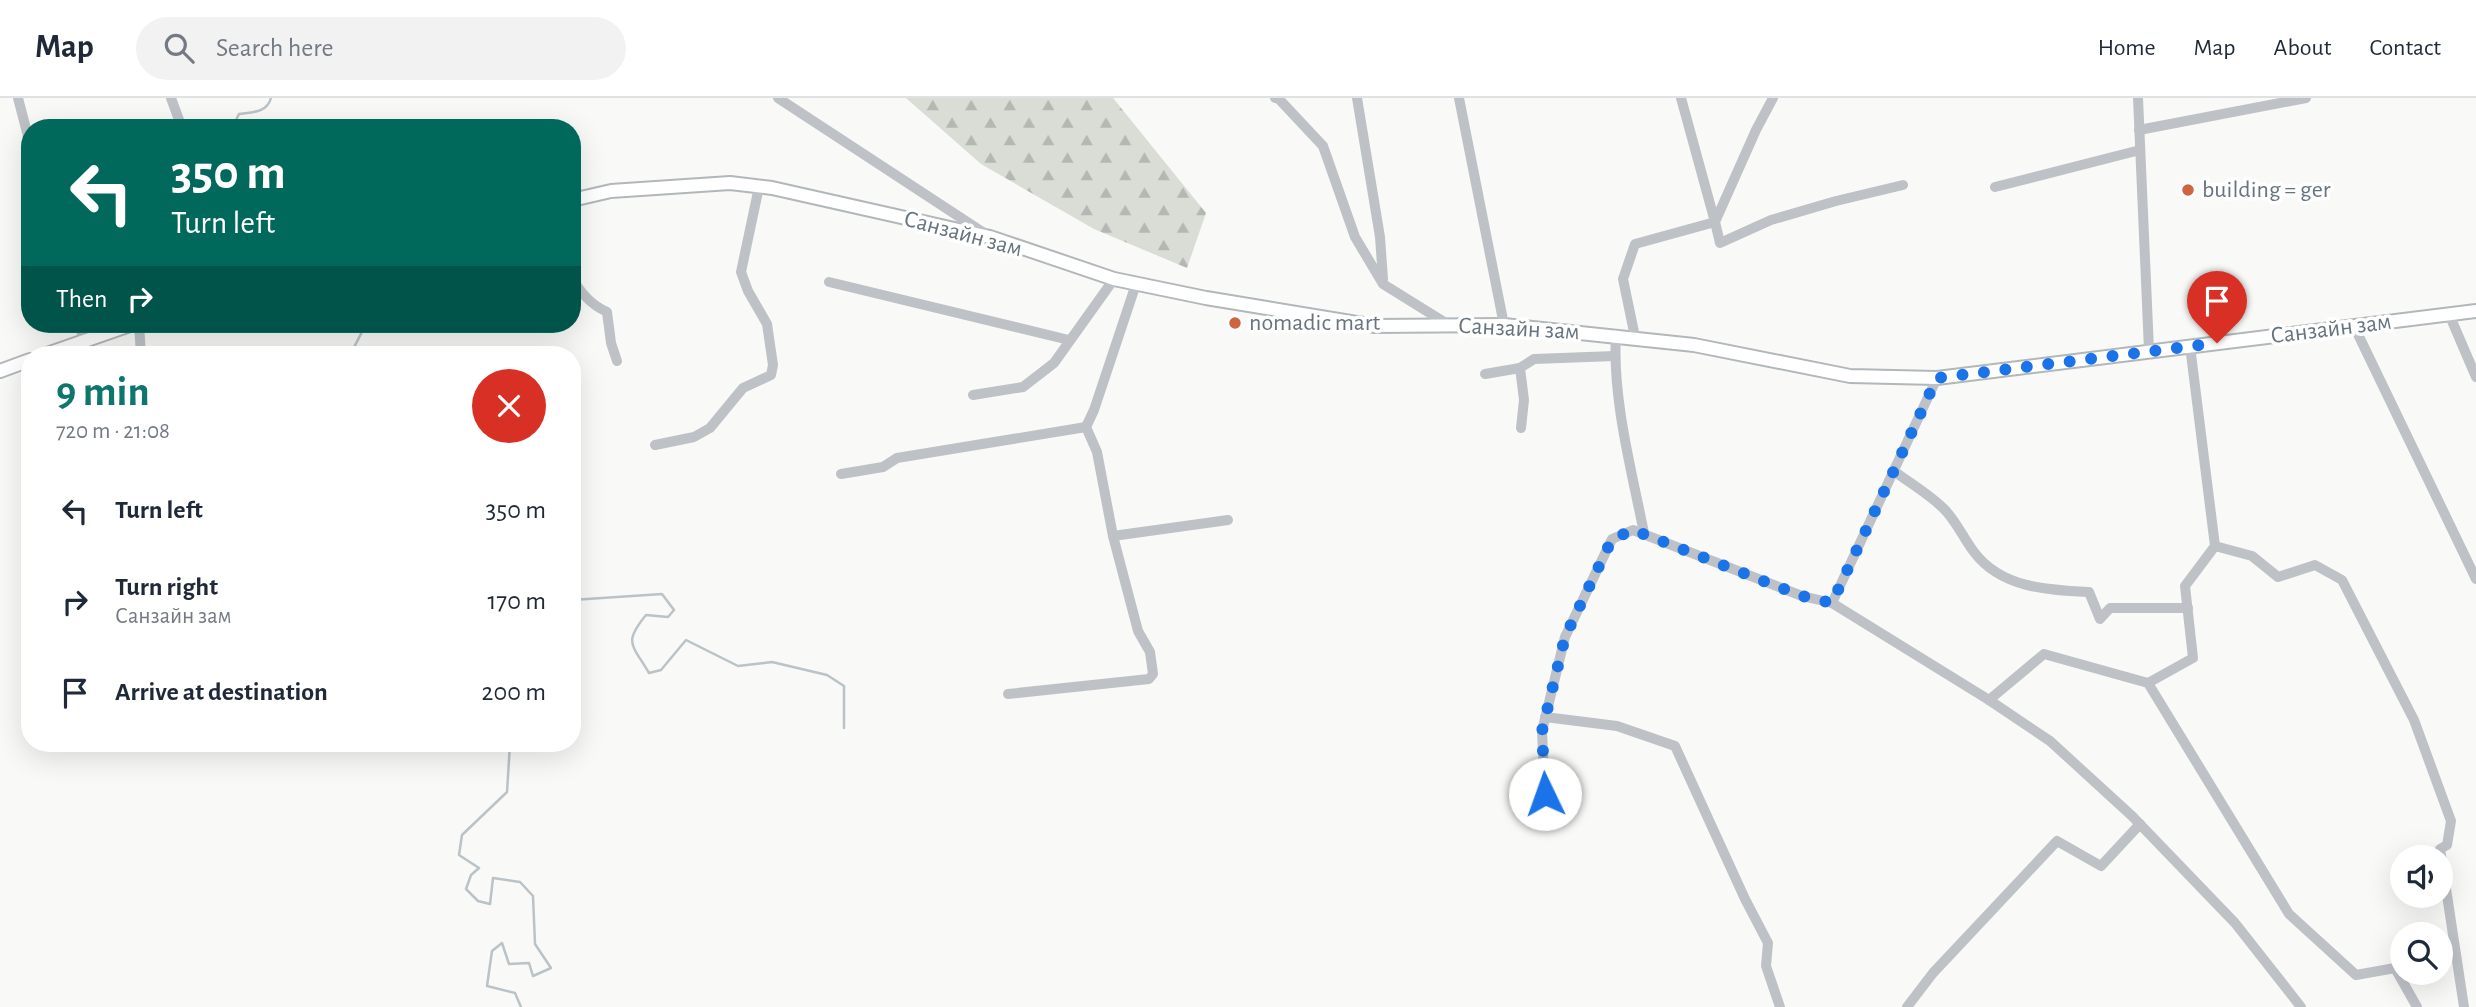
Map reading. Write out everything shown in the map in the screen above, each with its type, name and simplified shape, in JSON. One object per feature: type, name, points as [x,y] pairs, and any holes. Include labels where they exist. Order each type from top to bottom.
[{"type":"main road","name":"Санзайн зам","points":[[581,198],[611,191],[730,183],[759,187],[990,237],[1114,279],[1206,298],[1375,326],[1504,325],[1635,337],[1694,345],[1850,376],[1937,378],[2476,311]]},
{"type":"main road","points":[[69,346],[106,333]]},
{"type":"main road","points":[[0,371],[21,366]]},
{"type":"street","points":[[18,98],[23,119]]},
{"type":"street","points":[[171,98],[179,119]]},
{"type":"street","points":[[778,98],[990,237]]},
{"type":"street","points":[[1275,98],[1279,99],[1323,146],[1355,237],[1383,284],[1450,325]]},
{"type":"street","points":[[1357,98],[1380,237],[1383,284]]},
{"type":"street","points":[[1459,98],[1504,325]]},
{"type":"street","points":[[1681,98],[1720,243],[1771,220],[1836,201],[1903,186]]},
{"type":"street","points":[[1715,222],[1773,98]]},
{"type":"street","points":[[2138,98],[2149,351]]},
{"type":"street","points":[[2139,130],[2306,98]]},
{"type":"street","points":[[1996,187],[2140,150]]},
{"type":"street","points":[[655,445],[694,437],[710,428],[743,388],[771,375],[773,366],[767,324],[748,291],[741,272],[759,187]]},
{"type":"street","points":[[1635,337],[1623,279],[1635,244],[1715,222]]},
{"type":"street","points":[[973,395],[1023,387],[1054,363],[1114,279]]},
{"type":"street","points":[[829,282],[1069,340]]},
{"type":"street","points":[[1086,427],[1094,411],[1136,284]]},
{"type":"street","points":[[581,290],[595,306],[607,312],[611,343],[617,361]]},
{"type":"street","points":[[2449,314],[2476,377]]},
{"type":"street","points":[[2354,326],[2476,579]]},
{"type":"street","points":[[82,333],[85,340]]},
{"type":"street","points":[[1616,335],[1615,356],[1625,442],[1644,533]]},
{"type":"street","points":[[2148,683],[2193,658],[2185,586],[2215,546],[2190,346]]},
{"type":"street","points":[[1485,374],[1520,368],[1534,359],[1615,356]]},
{"type":"street","points":[[1520,368],[1524,400],[1521,428]]},
{"type":"street","points":[[1832,603],[1937,378]]},
{"type":"street","points":[[841,474],[883,467],[897,458],[1086,427]]},
{"type":"street","points":[[1008,694],[1149,679],[1153,674],[1150,652],[1138,631],[1113,536],[1097,452],[1086,427]]},
{"type":"street","points":[[1894,471],[1945,511],[1976,555],[2013,582],[2050,590],[2089,592],[2100,619],[2109,608],[2188,608]]},
{"type":"street","points":[[1113,536],[1228,520]]},
{"type":"street","points":[[1545,794],[1542,731],[1565,637],[1612,539],[1626,531],[1644,533],[1802,596],[1832,603],[1989,699],[2050,741],[2140,824],[2235,923],[2301,1007]]},
{"type":"street","points":[[2215,546],[2252,556],[2278,577],[2315,565],[2342,580],[2414,720],[2451,821],[2447,845],[2440,849],[2465,1007]]},
{"type":"street","points":[[1989,699],[2044,654],[2148,683],[2289,914],[2357,975],[2395,968],[2417,1007]]},
{"type":"street","points":[[1545,717],[1618,726],[1675,746],[1768,943],[1766,966],[1780,1007]]},
{"type":"street","points":[[1906,1007],[1933,973],[2057,841],[2101,866],[2140,824]]},
{"type":"green space","points":[[906,98],[1113,98],[1206,213],[1187,268],[1094,229],[981,164]]},
{"type":"waterway","points":[[236,119],[239,114],[263,109],[271,98]]},
{"type":"waterway","points":[[355,346],[361,333]]},
{"type":"waterway","points":[[581,599],[662,594],[674,610],[668,617],[646,615],[632,638],[632,644],[649,673],[661,670],[686,640],[738,666],[772,662],[827,675],[844,686],[844,728]]},
{"type":"waterway","points":[[510,752],[507,792],[462,835],[459,855],[479,868],[471,875],[466,889],[478,901],[490,904],[493,878],[520,882],[533,896],[535,944],[551,968],[533,976],[529,963],[509,964],[502,943],[492,951],[487,986],[515,993],[521,1007]]},
{"type":"place","name":"building = ger","points":[[2188,190]]},
{"type":"place","name":"nomadic mart","points":[[1235,323]]},
{"type":"route","points":[[1545,794],[1542,731],[1565,637],[1612,539],[1626,531],[1644,533],[1802,596],[1832,603],[1937,378],[2217,343]]}]
